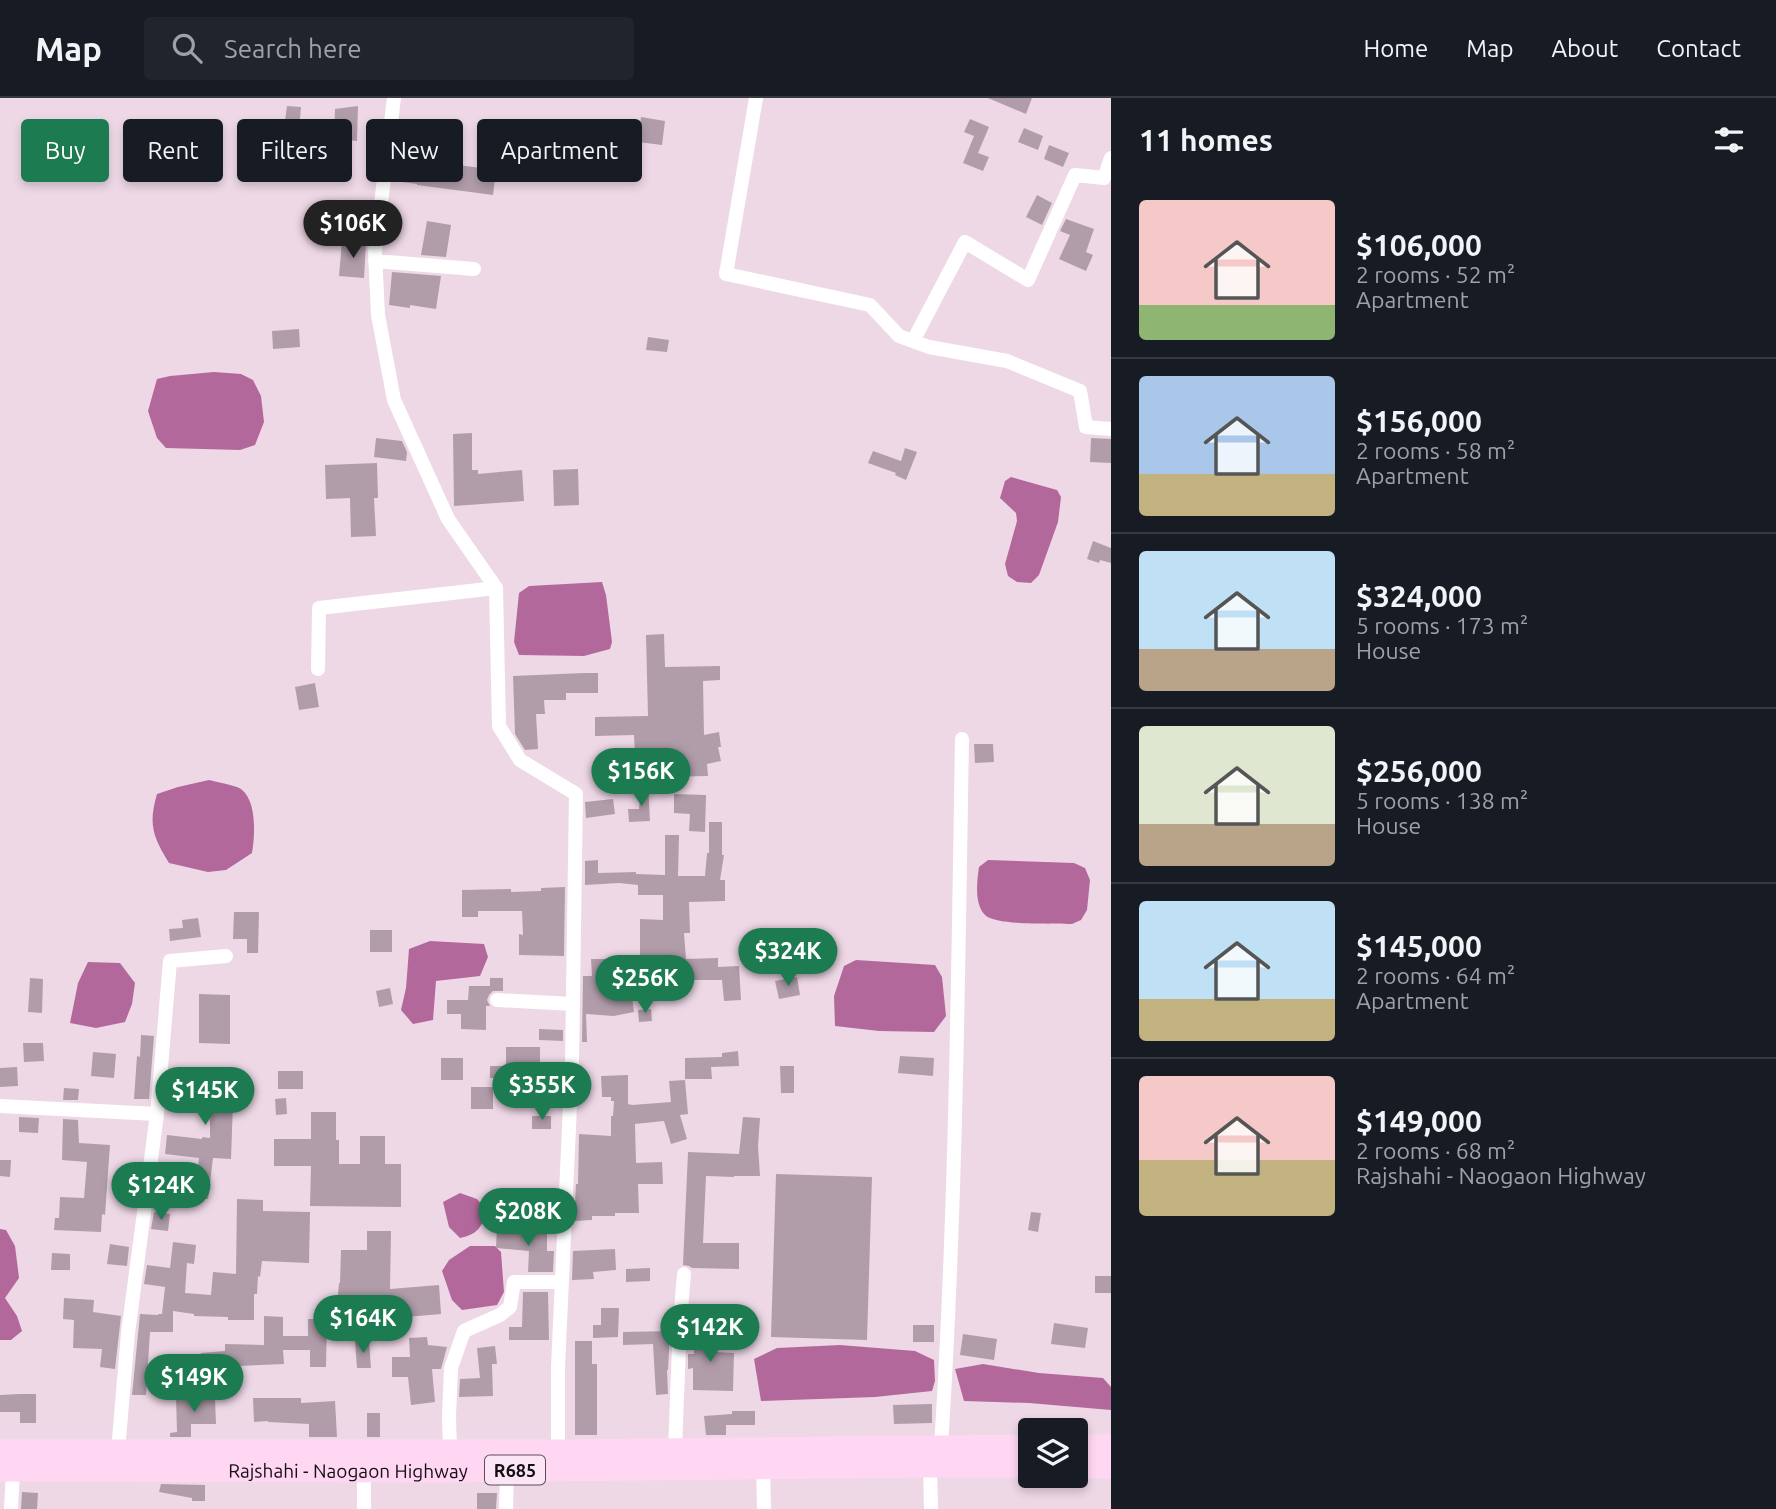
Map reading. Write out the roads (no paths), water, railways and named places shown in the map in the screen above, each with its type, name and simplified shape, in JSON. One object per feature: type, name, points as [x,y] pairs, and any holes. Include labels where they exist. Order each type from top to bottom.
[{"type":"main road","points":[[1088,1446],[1111,1446]]},
{"type":"main road","name":"Rajshahi - Naogaon Highway","points":[[6,1470],[507,1470],[763,1458],[935,1456],[1018,1447]]},
{"type":"main road","name":"Rajshahi - Naogaon Highway","points":[[0,1451],[675,1449],[763,1458]]},
{"type":"main road","name":"Rajshahi - Naogaon Highway","points":[[935,1456],[1018,1465]]},
{"type":"main road","points":[[1088,1467],[1111,1467]]},
{"type":"street","points":[[394,98],[375,253],[378,315],[394,400],[448,519],[496,588],[499,726],[520,760],[576,794],[572,1062],[558,1367],[558,1451]]},
{"type":"street","points":[[756,98],[726,274],[870,305],[899,336],[929,347],[1007,361],[1080,391],[1086,427],[1111,429]]},
{"type":"street","points":[[913,341],[965,242],[1028,280],[1075,175],[1104,178],[1111,158]]},
{"type":"street","points":[[376,261],[474,269]]},
{"type":"street","points":[[318,669],[319,608],[496,588]]},
{"type":"street","points":[[931,1509],[946,1358],[957,1046],[962,739]]},
{"type":"street","points":[[118,1451],[128,1333],[157,1114],[170,961],[226,956]]},
{"type":"street","points":[[497,1000],[573,1004]]},
{"type":"street","points":[[0,1107],[157,1114]]},
{"type":"street","points":[[675,1449],[684,1274]]},
{"type":"street","points":[[450,1451],[452,1368],[464,1331],[500,1315],[510,1307],[514,1282],[562,1282]]},
{"type":"street","points":[[763,1458],[764,1509]]},
{"type":"street","points":[[6,1470],[11,1509]]},
{"type":"street","points":[[364,1470],[364,1509]]},
{"type":"street","points":[[506,1509],[507,1470]]}]
